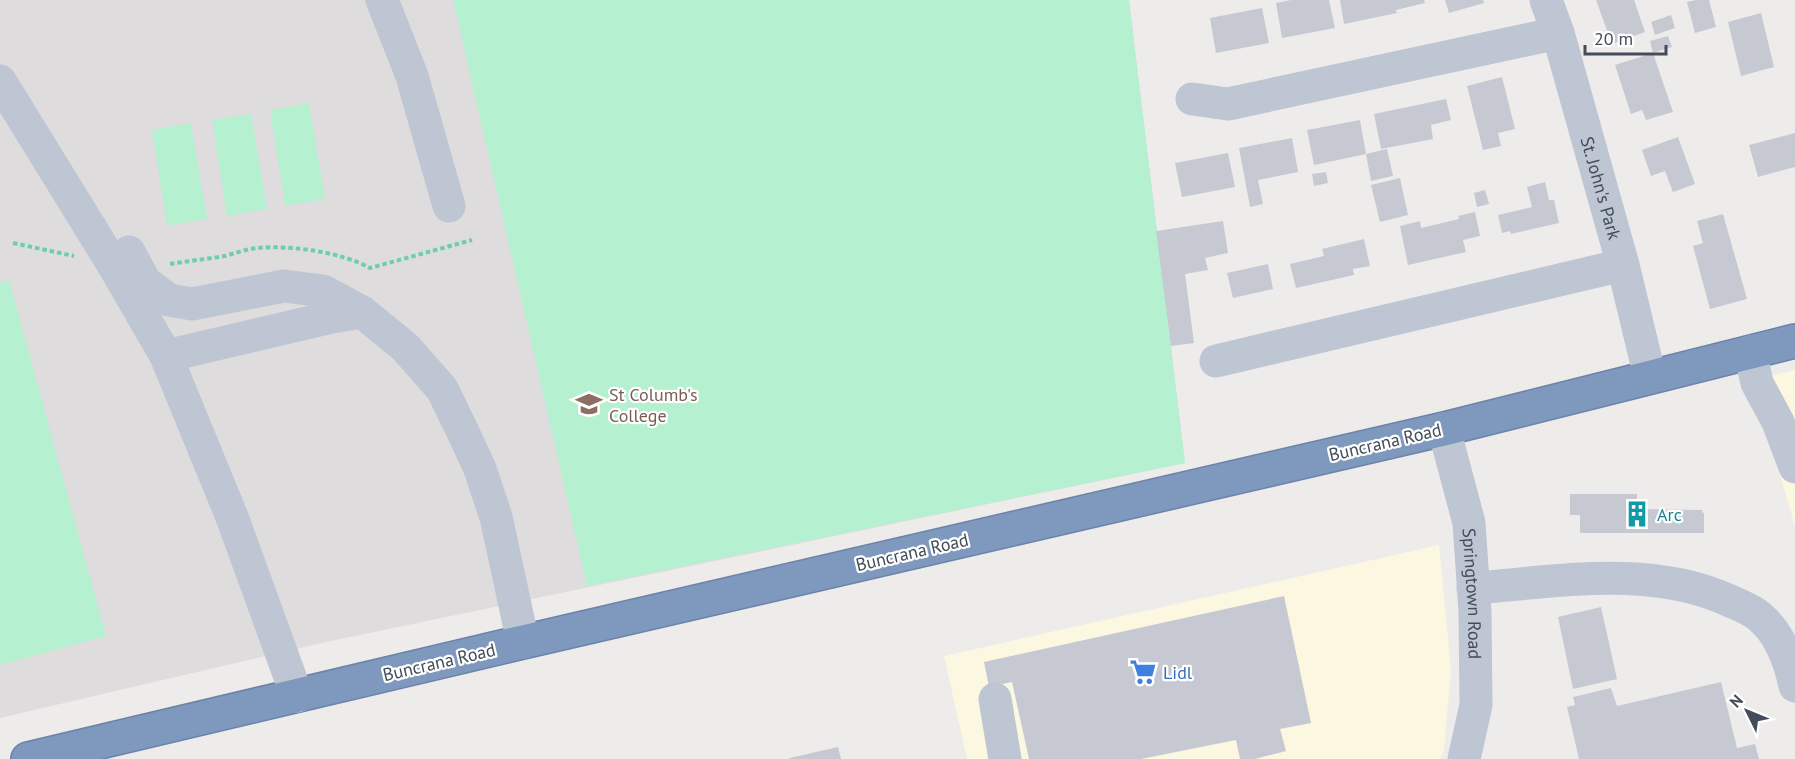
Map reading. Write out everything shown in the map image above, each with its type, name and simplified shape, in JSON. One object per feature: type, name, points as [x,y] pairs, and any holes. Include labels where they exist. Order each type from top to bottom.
[{"type":"highway","name":"Buncrana Road","points":[[28,759],[1444,429],[1795,341]]},
{"type":"street","points":[[382,0],[412,76],[449,206]]},
{"type":"street","name":"St. John's Park","points":[[1546,0],[1558,33],[1623,265],[1650,377]]},
{"type":"street","points":[[1192,99],[1228,104],[1558,33]]},
{"type":"street","points":[[0,81],[38,143],[126,266],[166,356],[232,517],[297,696]]},
{"type":"street","points":[[1216,361],[1623,265]]},
{"type":"street","points":[[126,266],[169,300],[192,304],[284,286],[323,291],[362,312],[405,347],[442,389],[480,469],[496,517],[523,642]]},
{"type":"street","points":[[166,356],[362,312]]},
{"type":"street","points":[[1750,352],[1757,383],[1786,420],[1795,467]]},
{"type":"street","name":"Springtown Road","points":[[1444,429],[1468,523],[1473,588],[1476,705],[1464,759]]},
{"type":"street","points":[[1473,588],[1612,578],[1696,587],[1747,608],[1761,618],[1772,630],[1786,655],[1795,686]]},
{"type":"street","points":[[995,699],[1005,759]]},
{"type":"path","points":[[13,243],[126,266],[159,266],[224,256],[256,248],[327,253],[357,261],[370,268],[472,240]]},
{"type":"shaded area","name":"St Columb's College","points":[[0,0],[1129,0],[1185,463],[326,642],[0,718]]},
{"type":"shaded area","points":[[1795,370],[1795,526],[1752,380]]},
{"type":"shaded area","points":[[1439,545],[1451,669],[1444,750],[1440,759],[967,759],[944,656]]},
{"type":"green space","points":[[453,0],[1129,0],[1185,463],[587,586]]},
{"type":"green space","points":[[309,103],[325,199],[285,206],[270,110]]},
{"type":"green space","points":[[251,114],[267,209],[227,216],[212,120]]},
{"type":"green space","points":[[191,123],[207,219],[167,226],[152,130]]},
{"type":"green space","points":[[9,280],[106,636],[0,665],[0,283]]},
{"type":"building","points":[[1291,0],[1329,0],[1335,28],[1282,38],[1276,3]]},
{"type":"building","points":[[1340,0],[1424,0],[1425,3],[1396,10],[1397,13],[1344,24]]},
{"type":"building","points":[[1445,0],[1483,0],[1484,3],[1449,13]]},
{"type":"building","points":[[1596,0],[1634,0],[1645,32],[1612,44]]},
{"type":"building","points":[[1709,0],[1716,27],[1695,33],[1687,2]]},
{"type":"building","points":[[1262,8],[1269,43],[1216,53],[1210,18]]},
{"type":"building","points":[[1761,13],[1774,67],[1741,76],[1728,22]]},
{"type":"building","points":[[1671,15],[1675,28],[1655,35],[1651,22]]},
{"type":"building","points":[[1668,36],[1672,47],[1653,53],[1650,41]]},
{"type":"building","points":[[1653,53],[1673,112],[1646,120],[1642,110],[1631,114],[1615,65]]},
{"type":"building","points":[[1502,77],[1515,129],[1498,133],[1501,146],[1483,150],[1467,86]]},
{"type":"building","points":[[1446,99],[1451,120],[1431,125],[1433,139],[1381,149],[1374,114]]},
{"type":"building","points":[[1360,120],[1366,154],[1314,165],[1307,130]]},
{"type":"building","points":[[1795,133],[1795,167],[1758,177],[1749,145]]},
{"type":"building","points":[[1678,137],[1695,184],[1673,192],[1665,171],[1651,176],[1642,150]]},
{"type":"building","points":[[1292,138],[1298,172],[1258,180],[1263,204],[1250,207],[1239,148]]},
{"type":"building","points":[[1387,149],[1393,176],[1371,181],[1366,154]]},
{"type":"building","points":[[1228,153],[1235,187],[1182,197],[1175,163]]},
{"type":"building","points":[[1326,172],[1328,183],[1314,186],[1312,174]]},
{"type":"building","points":[[1400,178],[1408,215],[1380,222],[1371,185]]},
{"type":"building","points":[[1545,182],[1549,200],[1554,200],[1559,223],[1511,234],[1510,231],[1502,233],[1498,215],[1532,207],[1527,187]]},
{"type":"building","points":[[1485,190],[1489,204],[1477,207],[1474,193]]},
{"type":"building","points":[[1475,212],[1480,236],[1463,240],[1466,252],[1408,265],[1400,226],[1420,221],[1421,228],[1459,219],[1458,216]]},
{"type":"building","points":[[1723,214],[1747,299],[1710,309],[1693,246],[1703,243],[1697,221]]},
{"type":"building","points":[[1223,221],[1228,253],[1205,258],[1208,270],[1185,274],[1194,343],[1171,346],[1156,231]]},
{"type":"building","points":[[1364,239],[1370,266],[1353,269],[1354,275],[1296,288],[1290,264],[1324,256],[1322,249]]},
{"type":"building","points":[[1268,264],[1273,289],[1233,298],[1227,273]]},
{"type":"building","name":"Arc","points":[[1570,494],[1637,494],[1637,509],[1702,510],[1704,533],[1580,533],[1580,515],[1570,515]]},
{"type":"building","name":"Lidl","points":[[1284,596],[1311,723],[1280,729],[1286,751],[1255,759],[1240,759],[1236,740],[1141,759],[1029,759],[1012,682],[989,687],[984,662]]},
{"type":"building","points":[[1601,607],[1617,679],[1573,689],[1558,617]]},
{"type":"building","points":[[1721,682],[1737,748],[1755,744],[1759,759],[1579,759],[1567,707],[1575,705],[1573,697],[1611,688],[1617,706]]},
{"type":"building","points":[[838,747],[841,759],[790,759],[790,758]]},
{"type":"place","name":"St Columb's College","points":[[589,404]]},
{"type":"place","name":"Arc","points":[[1637,514]]},
{"type":"place","name":"Lidl","points":[[1143,672]]}]
